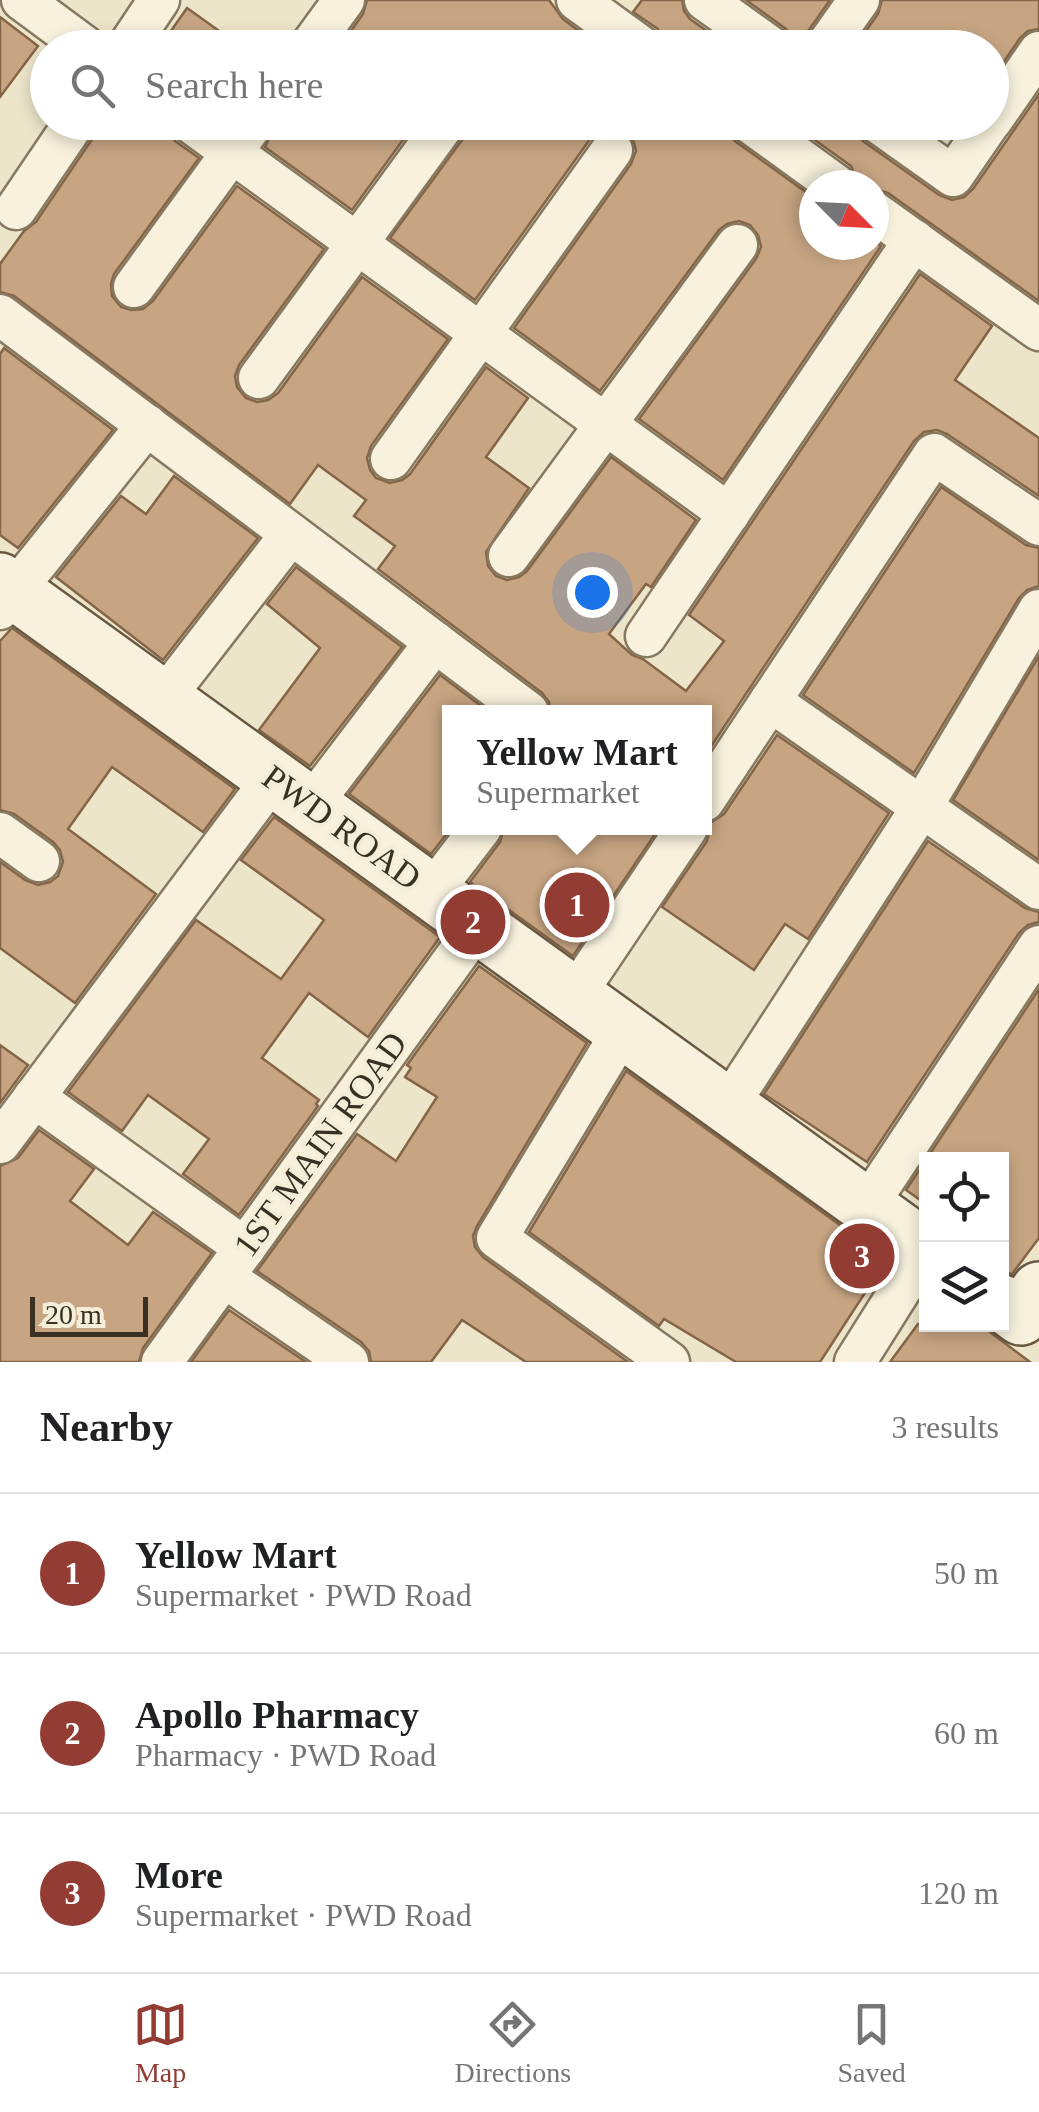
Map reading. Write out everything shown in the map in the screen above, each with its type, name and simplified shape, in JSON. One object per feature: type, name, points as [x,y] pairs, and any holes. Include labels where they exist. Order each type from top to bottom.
[{"type":"street","points":[[22,0],[63,30]]},
{"type":"street","points":[[138,30],[159,0]]},
{"type":"street","points":[[322,30],[344,0]]},
{"type":"street","points":[[577,0],[617,12]]},
{"type":"street","points":[[705,0],[747,30]]},
{"type":"street","points":[[837,30],[858,0]]},
{"type":"street","points":[[1009,108],[1039,52]]},
{"type":"street","points":[[16,209],[63,140]]},
{"type":"street","points":[[134,286],[242,140]]},
{"type":"street","points":[[245,140],[357,244],[729,514]]},
{"type":"street","points":[[259,378],[433,140]]},
{"type":"street","points":[[773,140],[815,170]]},
{"type":"street","points":[[902,140],[953,176],[983,140]]},
{"type":"street","points":[[391,459],[612,150]]},
{"type":"street","points":[[889,222],[1039,330]]},
{"type":"street","points":[[646,636],[914,240]]},
{"type":"street","points":[[509,556],[737,245]]},
{"type":"street","points":[[1,318],[519,705]]},
{"type":"street","points":[[5,594],[146,425]]},
{"type":"street","points":[[712,788],[934,454],[1039,525]]},
{"type":"street","points":[[164,698],[291,534]]},
{"type":"street","name":"PWD ROAD","points":[[5,594],[164,698],[919,1244]]},
{"type":"street","points":[[728,1106],[923,805],[1039,610]]},
{"type":"street","points":[[0,1143],[34,1097],[292,792],[435,642]]},
{"type":"street","points":[[770,702],[1039,889]]},
{"type":"street","points":[[0,833],[39,861]]},
{"type":"street","points":[[432,892],[476,835]]},
{"type":"street","points":[[575,996],[681,835]]},
{"type":"street","name":"1ST MAIN ROAD","points":[[162,1362],[478,926]]},
{"type":"street","points":[[868,1206],[1039,946]]},
{"type":"street","points":[[623,1030],[496,1238],[669,1362]]},
{"type":"street","points":[[34,1097],[348,1362]]},
{"type":"street","points":[[855,1362],[919,1260]]},
{"type":"street","points":[[1009,1308],[1022,1318],[1039,1290]]},
{"type":"building","points":[[367,0],[549,0],[563,19],[578,30],[352,30]]},
{"type":"building","points":[[642,0],[682,0],[690,19],[706,30],[658,30],[633,12]]},
{"type":"building","points":[[746,0],[830,0],[809,30],[786,29]]},
{"type":"building","points":[[882,0],[1039,0],[1039,29],[1028,31],[1009,54],[1009,30],[867,30]]},
{"type":"building","points":[[187,8],[218,30],[172,30]]},
{"type":"building","points":[[0,17],[30,40],[30,57],[0,97]]},
{"type":"building","points":[[1039,94],[1039,301],[889,194],[889,170],[853,170],[815,140],[862,140],[939,195],[952,200],[973,189]]},
{"type":"building","points":[[92,140],[175,140],[199,158],[114,274],[112,296],[121,307],[143,309],[153,301],[237,186],[324,249],[239,365],[237,387],[246,398],[257,402],[278,393],[362,277],[448,339],[371,446],[367,458],[376,478],[390,483],[410,474],[486,367],[528,398],[486,457],[529,488],[486,552],[488,566],[496,576],[507,580],[527,571],[611,457],[696,520],[651,587],[646,584],[609,634],[632,655],[686,691],[724,641],[689,615],[920,274],[992,326],[955,380],[1039,438],[1039,496],[947,434],[937,430],[924,432],[914,441],[712,745],[712,705],[550,705],[542,693],[378,569],[395,546],[354,516],[366,500],[318,465],[290,504],[14,296],[0,292],[0,264],[24,231],[36,222]]},
{"type":"building","points":[[268,140],[403,140],[352,210],[265,147]]},
{"type":"building","points":[[462,140],[589,140],[475,300],[390,238]]},
{"type":"building","points":[[633,140],[734,140],[799,187],[799,260],[872,260],[723,480],[639,419],[756,259],[761,247],[750,225],[739,221],[719,230],[600,391],[514,328],[631,164],[636,151]]},
{"type":"building","points":[[4,348],[113,430],[18,548],[0,535],[0,354]]},
{"type":"building","points":[[174,476],[258,538],[163,660],[56,577],[121,496],[146,514]]},
{"type":"building","points":[[941,487],[1026,545],[1039,548],[1039,586],[1019,598],[914,773],[803,695]]},
{"type":"building","points":[[296,567],[402,647],[310,766],[259,730],[320,648],[267,604]]},
{"type":"building","points":[[12,628],[235,789],[203,832],[112,767],[68,829],[156,894],[75,1003],[0,948],[0,862],[38,885],[58,876],[63,862],[53,842],[14,814],[0,810],[0,641]]},
{"type":"building","points":[[1039,656],[1039,860],[953,800]]},
{"type":"building","points":[[440,675],[480,705],[442,705],[442,835],[446,835],[431,854],[349,794]]},
{"type":"building","points":[[777,735],[889,813],[808,939],[785,924],[754,970],[662,907],[708,835],[712,835],[712,822],[724,814]]},
{"type":"building","points":[[274,817],[440,937],[368,1037],[309,993],[262,1058],[319,1100],[239,1215],[183,1174],[209,1139],[148,1095],[122,1131],[68,1092],[196,920],[281,979],[324,920],[241,860]]},
{"type":"building","points":[[502,835],[654,835],[573,956],[470,882]]},
{"type":"building","points":[[928,841],[1025,908],[1039,912],[1039,922],[1019,933],[867,1162],[764,1094]]},
{"type":"building","points":[[479,966],[587,1043],[477,1226],[473,1236],[475,1247],[483,1257],[628,1362],[526,1362],[462,1320],[431,1362],[371,1362],[369,1351],[361,1342],[257,1271],[357,1134],[396,1161],[437,1097],[405,1077],[411,1068],[407,1065]]},
{"type":"building","points":[[1039,989],[1039,1238],[1012,1274],[1009,1152],[931,1152]]},
{"type":"building","points":[[0,1045],[28,1065],[0,1103]]},
{"type":"building","points":[[626,1071],[887,1259],[820,1362],[736,1362],[664,1319],[659,1326],[529,1232]]},
{"type":"building","points":[[39,1130],[94,1169],[70,1201],[128,1245],[153,1212],[212,1253],[143,1348],[139,1362],[0,1362],[0,1166],[18,1158]]},
{"type":"building","points":[[919,1170],[919,1199],[906,1190]]},
{"type":"building","points":[[229,1310],[306,1362],[191,1362]]},
{"type":"building","points":[[919,1324],[919,1332],[990,1332],[1030,1362],[890,1362]]},
{"type":"place","name":"Yellow Mart","points":[[577,905]]},
{"type":"place","name":"Apollo Pharmacy","points":[[473,922]]},
{"type":"place","name":"More","points":[[862,1256]]}]
